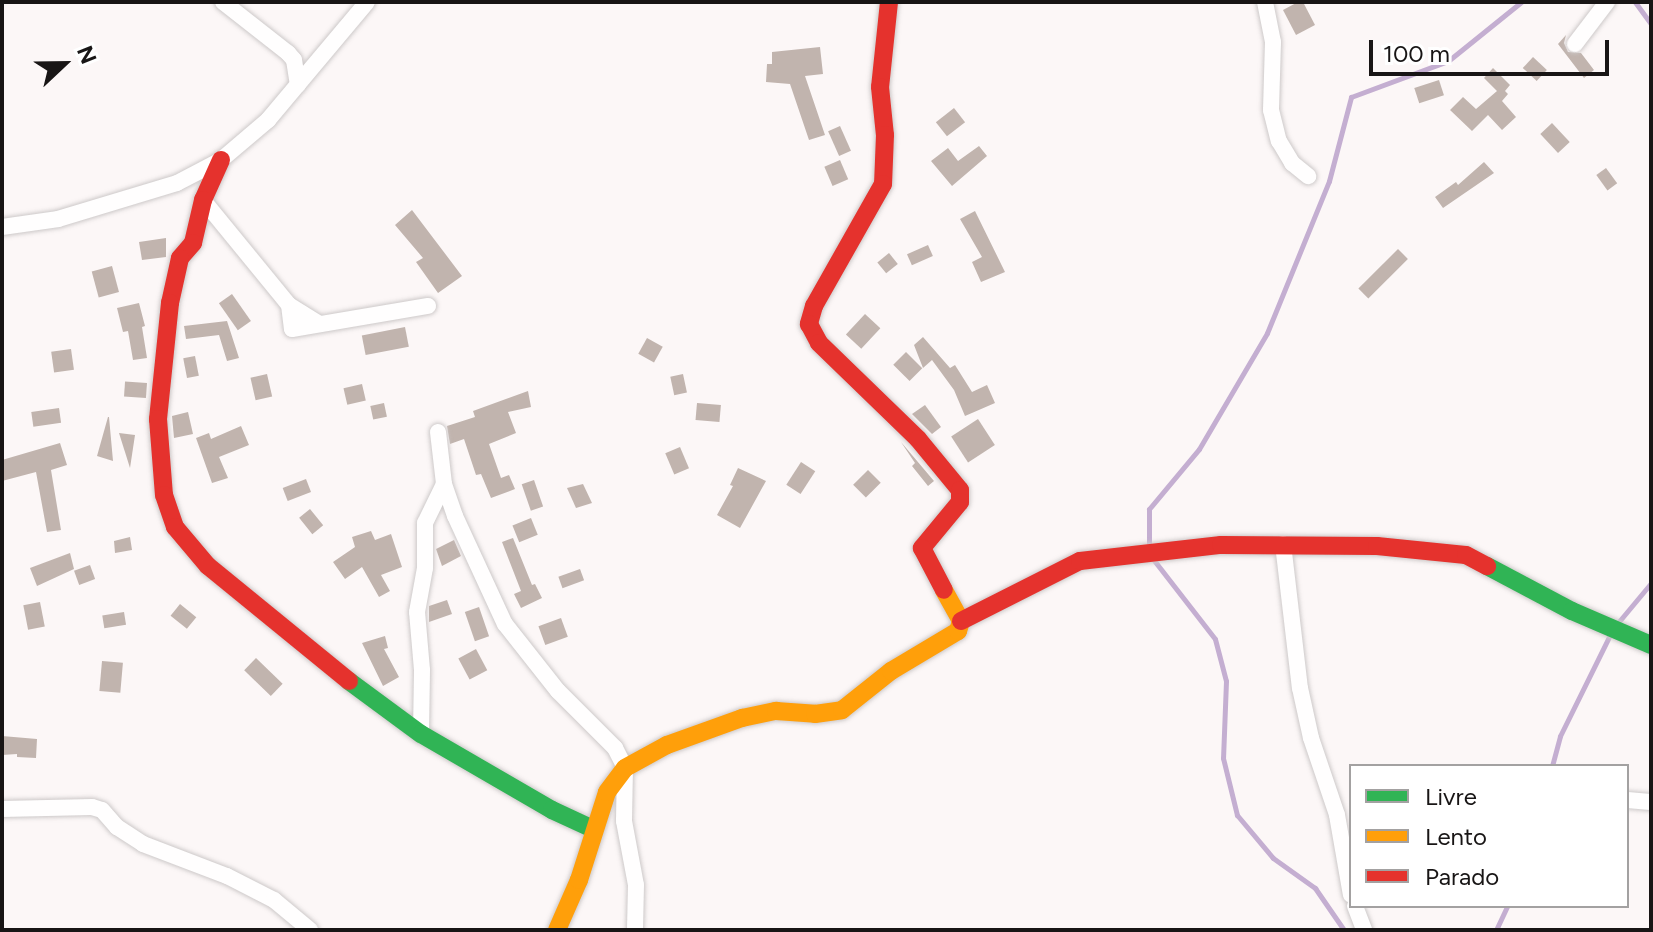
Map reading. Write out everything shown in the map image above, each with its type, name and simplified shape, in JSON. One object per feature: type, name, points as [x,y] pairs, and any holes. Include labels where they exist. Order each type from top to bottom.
[{"type":"street","points":[[223,2],[288,53],[294,60],[298,85]]},
{"type":"street","points":[[2,227],[58,219],[165,187],[221,160],[268,120],[367,2]]},
{"type":"street","points":[[557,930],[579,880],[607,792],[625,768],[667,745],[742,718],[776,711],[815,714],[842,710],[891,671],[958,631],[961,621],[922,548],[960,502],[960,490],[918,439],[819,343],[809,324],[814,306],[883,184],[885,135],[880,87],[889,2]]},
{"type":"street","points":[[1265,2],[1273,42],[1271,110],[1279,141],[1292,163],[1308,176]]},
{"type":"street","points":[[1575,44],[1607,2]]},
{"type":"street","points":[[221,160],[203,200],[193,243],[180,258],[170,303],[158,419],[164,495],[175,527],[208,566],[327,665],[421,734],[552,810],[593,829]]},
{"type":"street","points":[[203,200],[289,305],[292,329],[428,306]]},
{"type":"street","points":[[438,432],[444,484],[455,516],[505,624],[558,691],[615,748],[625,768],[624,821],[636,885],[635,930]]},
{"type":"street","points":[[421,734],[422,670],[417,612],[425,568],[425,523],[444,484]]},
{"type":"street","points":[[1283,544],[1300,688],[1311,738],[1337,815],[1349,884]]},
{"type":"street","points":[[961,621],[1080,561],[1221,545],[1377,546],[1466,555],[1572,611],[1651,645]]},
{"type":"street","points":[[1629,800],[1651,802]]},
{"type":"street","points":[[2,809],[92,807],[102,810],[117,827],[143,844],[227,876],[274,900],[310,930]]},
{"type":"street","points":[[1356,908],[1364,930]]},
{"type":"building","points":[[1303,2],[1315,25],[1296,35],[1283,10]]},
{"type":"building","points":[[1566,35],[1564,43],[1568,52],[1581,53],[1594,70],[1584,78],[1558,44]]},
{"type":"building","points":[[820,47],[823,74],[805,76],[825,135],[809,140],[790,84],[766,82],[767,64],[772,64],[772,52]]},
{"type":"building","points":[[1533,57],[1547,70],[1537,81],[1523,68]]},
{"type":"building","points":[[1493,68],[1510,85],[1502,101],[1516,117],[1502,130],[1488,115],[1472,131],[1450,110],[1463,97],[1476,109],[1497,91],[1484,78]]},
{"type":"building","points":[[1439,80],[1444,95],[1419,103],[1414,88]]},
{"type":"building","points":[[954,108],[965,122],[947,136],[936,122]]},
{"type":"building","points":[[1552,123],[1570,142],[1558,153],[1540,134]]},
{"type":"building","points":[[840,126],[851,151],[839,156],[828,131]]},
{"type":"building","points":[[979,146],[987,156],[952,186],[931,161],[948,148],[958,161]]},
{"type":"building","points":[[840,160],[848,179],[833,186],[824,167]]},
{"type":"building","points":[[1484,162],[1494,173],[1443,208],[1435,197],[1456,182],[1458,185]]},
{"type":"building","points":[[1606,168],[1617,183],[1607,190],[1596,175]]},
{"type":"building","points":[[412,210],[462,276],[438,293],[416,262],[423,258],[395,225]]},
{"type":"building","points":[[975,211],[1005,272],[981,282],[972,262],[982,257],[960,219]]},
{"type":"building","points":[[166,238],[166,257],[142,260],[139,242]]},
{"type":"building","points":[[928,245],[933,256],[912,265],[907,254]]},
{"type":"building","points":[[1398,249],[1408,259],[1368,298],[1358,289]]},
{"type":"building","points":[[889,253],[898,264],[886,273],[877,262]]},
{"type":"building","points":[[112,266],[119,292],[99,298],[92,271]]},
{"type":"building","points":[[232,294],[251,321],[238,330],[219,303]]},
{"type":"building","points":[[139,303],[145,326],[142,327],[147,358],[133,360],[128,331],[123,332],[117,308]]},
{"type":"building","points":[[865,314],[880,328],[861,349],[846,334]]},
{"type":"building","points":[[227,321],[239,358],[227,361],[219,335],[186,339],[184,326]]},
{"type":"building","points":[[405,327],[409,347],[366,355],[362,335]]},
{"type":"building","points":[[923,337],[950,368],[955,365],[972,392],[987,385],[995,403],[965,416],[954,390],[932,360],[923,368],[914,345]]},
{"type":"building","points":[[647,338],[663,347],[654,362],[638,354]]},
{"type":"building","points":[[71,349],[74,370],[54,373],[51,352]]},
{"type":"building","points":[[906,352],[922,368],[910,381],[893,365]]},
{"type":"building","points":[[195,356],[199,376],[187,378],[183,358]]},
{"type":"building","points":[[267,374],[272,396],[256,400],[250,378]]},
{"type":"building","points":[[683,374],[687,393],[674,395],[670,377]]},
{"type":"building","points":[[125,381],[147,383],[146,398],[124,396]]},
{"type":"building","points":[[362,384],[366,401],[347,405],[343,388]]},
{"type":"building","points":[[528,391],[531,407],[508,412],[516,433],[489,444],[501,478],[509,475],[515,489],[491,498],[481,474],[476,475],[464,439],[450,444],[447,426],[475,417],[473,411]]},
{"type":"building","points":[[384,403],[387,417],[373,420],[370,406]]},
{"type":"building","points":[[697,403],[721,405],[719,422],[696,420]]},
{"type":"building","points":[[925,405],[941,427],[932,434],[912,414]]},
{"type":"building","points":[[59,408],[61,423],[33,427],[31,412]]},
{"type":"building","points":[[188,412],[193,434],[174,438],[172,416]]},
{"type":"building","points":[[109,417],[113,461],[97,456]]},
{"type":"building","points":[[978,419],[995,445],[968,462],[951,436]]},
{"type":"building","points":[[241,426],[249,445],[219,457],[228,478],[212,483],[196,438],[209,433],[211,439]]},
{"type":"building","points":[[119,433],[135,435],[130,468]]},
{"type":"building","points":[[901,442],[934,481],[928,486],[912,466],[915,463]]},
{"type":"building","points":[[60,443],[67,465],[51,470],[61,530],[47,532],[36,472],[2,481],[2,460]]},
{"type":"building","points":[[680,447],[689,468],[674,474],[665,453]]},
{"type":"building","points":[[801,462],[815,471],[801,494],[786,485]]},
{"type":"building","points":[[738,468],[766,481],[740,528],[717,515],[733,486],[730,485]]},
{"type":"building","points":[[868,470],[881,483],[866,498],[853,485]]},
{"type":"building","points":[[306,479],[311,492],[288,501],[283,488]]},
{"type":"building","points":[[534,480],[543,506],[531,511],[522,484]]},
{"type":"building","points":[[583,484],[592,503],[576,508],[567,488]]},
{"type":"building","points":[[310,509],[323,525],[312,534],[299,518]]},
{"type":"building","points":[[531,518],[538,535],[519,542],[512,525]]},
{"type":"building","points":[[371,531],[375,540],[391,534],[402,567],[381,575],[390,591],[379,597],[362,567],[345,579],[333,562],[355,547],[352,537]]},
{"type":"building","points":[[130,537],[132,550],[115,553],[114,541]]},
{"type":"building","points":[[513,538],[532,585],[535,584],[542,598],[521,608],[514,594],[521,591],[502,542]]},
{"type":"building","points":[[454,540],[461,556],[442,566],[436,549]]},
{"type":"building","points":[[70,553],[74,569],[37,586],[30,568]]},
{"type":"building","points":[[90,565],[95,579],[79,585],[74,571]]},
{"type":"building","points":[[580,569],[584,580],[562,588],[558,577]]},
{"type":"building","points":[[447,600],[452,614],[429,622],[429,606]]},
{"type":"building","points":[[40,602],[45,627],[28,630],[23,605]]},
{"type":"building","points":[[180,604],[196,617],[187,629],[171,616]]},
{"type":"building","points":[[479,607],[489,636],[475,641],[465,612]]},
{"type":"building","points":[[124,612],[126,625],[104,628],[102,615]]},
{"type":"building","points":[[561,618],[568,637],[545,645],[538,626]]},
{"type":"building","points":[[385,636],[388,648],[384,649],[399,677],[383,686],[362,643]]},
{"type":"building","points":[[476,649],[487,670],[470,680],[458,658]]},
{"type":"building","points":[[256,658],[283,684],[271,696],[244,670]]},
{"type":"building","points":[[102,661],[123,663],[120,693],[99,691]]},
{"type":"building","points":[[2,736],[37,739],[36,758],[2,755]]},
{"type":"waterway","points":[[1149,547],[1149,509],[1199,449],[1267,333],[1329,181],[1351,97],[1448,61],[1521,2]]},
{"type":"waterway","points":[[1635,2],[1651,24]]},
{"type":"waterway","points":[[1153,559],[1215,639],[1226,681],[1223,758],[1237,815],[1273,858],[1315,888],[1344,930]]},
{"type":"waterway","points":[[1616,625],[1651,583]]},
{"type":"waterway","points":[[1553,764],[1560,736],[1611,633]]},
{"type":"waterway","points":[[1496,930],[1506,908]]},
{"type":"traffic: fast","points":[[1487,566],[1572,611],[1651,645]]},
{"type":"traffic: fast","points":[[349,681],[421,734],[552,810],[593,829]]},
{"type":"traffic: slow","points":[[557,930],[579,880],[607,792],[625,768],[667,745],[742,718],[776,711],[815,714],[842,710],[891,671],[958,631],[961,621],[944,590]]},
{"type":"traffic: jam","points":[[889,2],[880,87],[885,135],[883,184],[814,306],[809,324],[819,343],[918,439],[960,490],[960,502],[922,548],[944,590]]},
{"type":"traffic: jam","points":[[221,160],[203,200],[193,243],[180,258],[170,303],[158,419],[164,495],[175,527],[208,566],[349,681]]},
{"type":"traffic: jam","points":[[961,621],[1080,561],[1221,545],[1377,546],[1466,555],[1487,566]]}]
